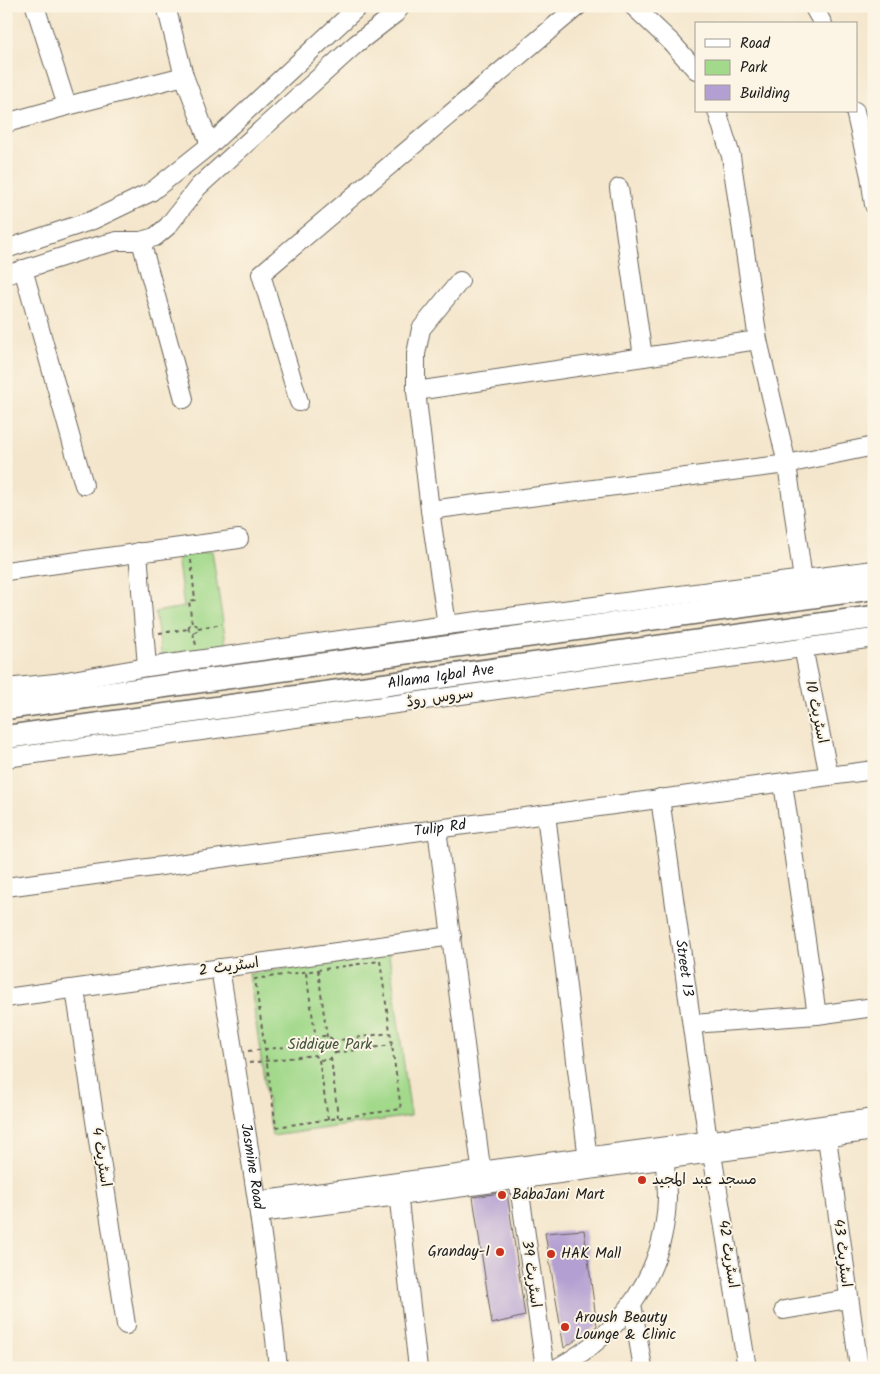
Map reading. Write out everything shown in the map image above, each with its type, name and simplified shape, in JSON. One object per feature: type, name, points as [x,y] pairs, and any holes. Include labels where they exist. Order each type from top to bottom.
[{"type":"main road","name":"Allama Iqbal Ave","points":[[6,708],[874,588]]},
{"type":"main road","name":"Allama Iqbal Ave","points":[[6,737],[874,617]]},
{"type":"street","points":[[36,6],[67,106]]},
{"type":"street","points":[[166,6],[184,76],[210,145]]},
{"type":"street","points":[[6,249],[93,220],[150,192],[210,145],[359,6]]},
{"type":"street","points":[[6,275],[117,241],[141,241],[155,237],[168,226],[198,186],[356,44],[396,13],[401,6]]},
{"type":"street","points":[[299,402],[261,274],[578,6]]},
{"type":"street","points":[[633,6],[671,42],[695,69]]},
{"type":"street","points":[[813,6],[822,22]]},
{"type":"street","points":[[6,123],[184,76]]},
{"type":"street","points":[[717,112],[731,156],[758,340],[787,464],[803,580]]},
{"type":"street","points":[[854,112],[870,176],[874,205]]},
{"type":"street","points":[[619,188],[643,357]]},
{"type":"street","points":[[141,241],[184,400]]},
{"type":"street","points":[[23,269],[84,486]]},
{"type":"street","points":[[447,625],[430,510],[416,391],[416,354],[421,329],[460,281]]},
{"type":"street","points":[[416,391],[758,340]]},
{"type":"street","points":[[430,510],[787,464],[874,446]]},
{"type":"street","points":[[6,571],[239,539]]},
{"type":"street","points":[[138,552],[147,667]]},
{"type":"street","points":[[6,688],[447,625],[874,570]]},
{"type":"street","name":"سروس روڈ","points":[[6,758],[874,638]]},
{"type":"street","name":"اسٹریٹ 10","points":[[803,647],[829,776]]},
{"type":"street","name":"Tulip Rd","points":[[6,887],[874,770]]},
{"type":"street","points":[[783,783],[817,1014]]},
{"type":"street","name":"Street 13","points":[[660,798],[710,1148]]},
{"type":"street","points":[[546,814],[588,1164]]},
{"type":"street","points":[[437,829],[483,1178]]},
{"type":"street","name":"اسٹریٹ 2","points":[[6,998],[220,968],[311,963],[452,936]]},
{"type":"street","name":"Jasmine Road","points":[[220,968],[258,1207],[278,1368]]},
{"type":"street","name":"اسٹریٹ 4","points":[[75,989],[126,1325]]},
{"type":"street","points":[[692,1024],[817,1014],[874,1007]]},
{"type":"street","points":[[483,1178],[518,1179],[588,1164],[664,1160],[710,1148],[874,1118]]},
{"type":"street","points":[[258,1207],[710,1148],[827,1138],[874,1131]]},
{"type":"street","name":"اسٹریٹ 43","points":[[827,1138],[859,1368]]},
{"type":"street","name":"اسٹریٹ 42","points":[[710,1148],[747,1368]]},
{"type":"street","points":[[557,1368],[579,1356],[608,1333],[632,1304],[651,1271],[662,1235],[667,1197],[664,1160]]},
{"type":"street","name":"اسٹریٹ 39","points":[[518,1179],[545,1368]]},
{"type":"street","points":[[398,1190],[418,1368]]},
{"type":"street","points":[[784,1310],[848,1299]]},
{"type":"street","points":[[632,1304],[643,1368]]},
{"type":"path","points":[[189,545],[195,600],[189,601],[192,624],[189,629]]},
{"type":"path","points":[[192,624],[197,625],[198,628]]},
{"type":"path","points":[[144,634],[189,629],[194,633],[198,628],[222,624]]},
{"type":"path","points":[[380,960],[401,1109],[276,1127],[255,979],[311,963],[380,960]]},
{"type":"path","points":[[311,963],[327,1037]]},
{"type":"path","points":[[311,963],[316,1040]]},
{"type":"path","points":[[333,1041],[390,1033]]},
{"type":"path","points":[[234,1058],[266,1061],[314,1055],[319,1059],[325,1060],[331,1058],[335,1053],[333,1041],[327,1037],[319,1037],[313,1044],[314,1055]]},
{"type":"path","points":[[234,1058],[265,1050],[313,1044]]},
{"type":"path","points":[[335,1053],[392,1045]]},
{"type":"path","points":[[331,1058],[338,1117]]},
{"type":"path","points":[[319,1059],[328,1120]]},
{"type":"green space","points":[[212,551],[227,649],[162,658],[155,612],[184,607],[177,556]]},
{"type":"green space","name":"Siddique Park","points":[[389,954],[411,1116],[272,1136],[249,974]]},
{"type":"building","points":[[507,1192],[525,1316],[492,1324],[473,1197]]},
{"type":"building","points":[[584,1230],[597,1326],[564,1348],[545,1233]]},
{"type":"place","name":"مسجد عبد المجید","points":[[642,1180]]},
{"type":"place","name":"BabaJani Mart","points":[[502,1195]]},
{"type":"place","name":"Granday-I","points":[[500,1252]]},
{"type":"place","name":"HAK Mall","points":[[551,1254]]},
{"type":"place","name":"Aroush Beauty Lounge & Clinic","points":[[565,1327]]}]
